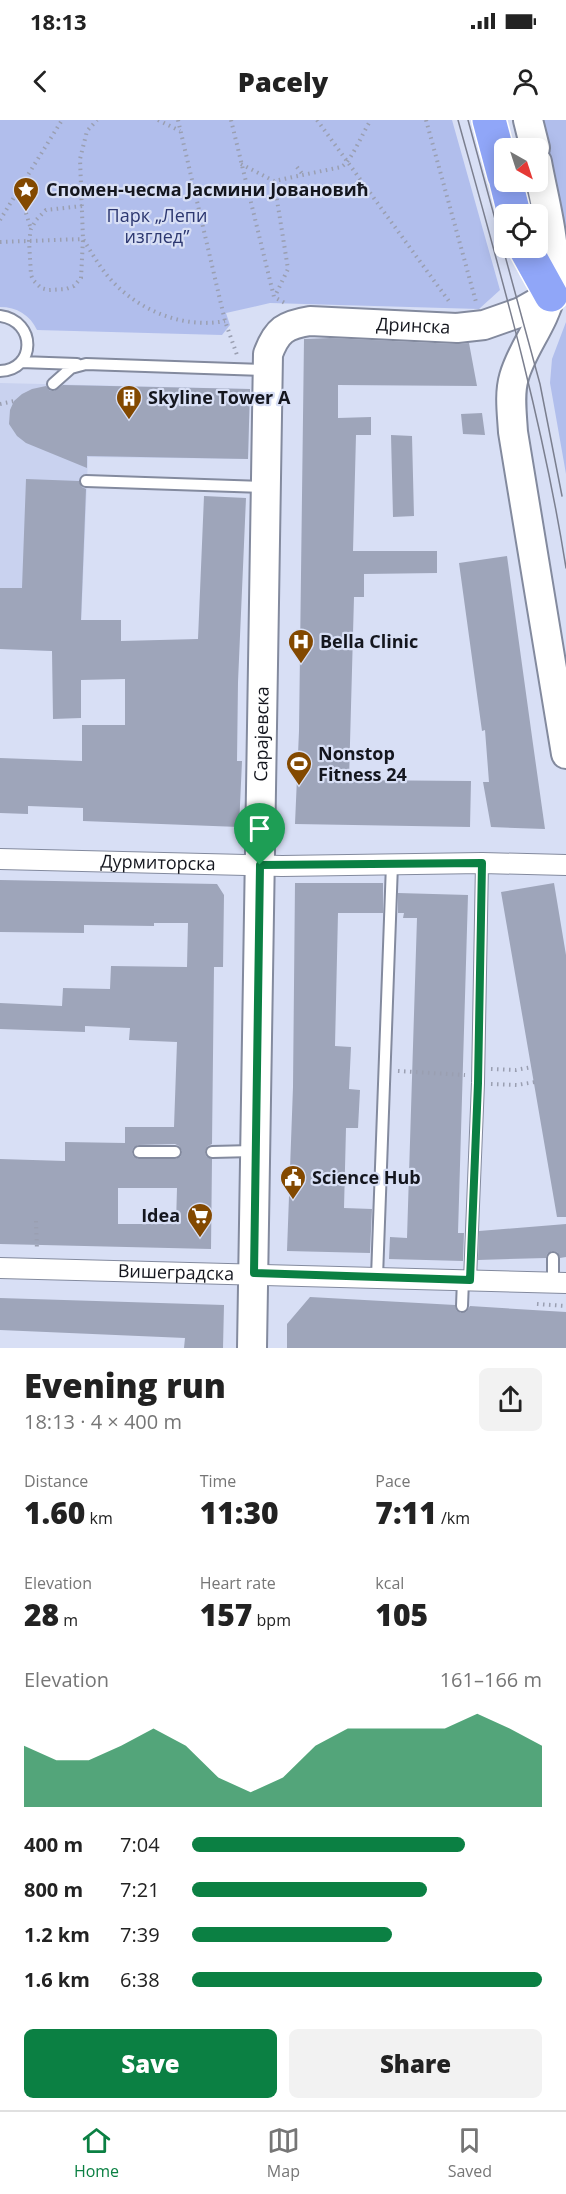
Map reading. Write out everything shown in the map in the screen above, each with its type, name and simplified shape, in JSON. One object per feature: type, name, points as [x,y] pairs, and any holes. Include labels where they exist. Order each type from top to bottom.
[{"type":"highway","points":[[489,120],[494,139]]},
{"type":"highway","points":[[531,258],[551,295]]},
{"type":"street","points":[[528,120],[532,138]]},
{"type":"street","points":[[542,192],[554,259],[551,295],[538,330],[514,376],[511,398],[513,432],[566,754]]},
{"type":"street","name":"Дринска","points":[[274,338],[281,330],[294,323],[310,321],[457,328],[484,325],[520,312],[551,295]]},
{"type":"street","name":"Сарајевска","points":[[252,1348],[267,487],[253,367],[268,354],[274,338]]},
{"type":"street","name":"Дурмиторска","points":[[0,860],[260,865],[482,863],[566,865]]},
{"type":"street","name":"Вишеградска","points":[[0,1268],[467,1280],[560,1278]]},
{"type":"lane","points":[[0,316],[8,317],[23,328],[28,345],[21,362],[14,368],[0,371]]},
{"type":"lane","points":[[21,362],[253,367]]},
{"type":"lane","points":[[53,384],[71,368],[86,364]]},
{"type":"lane","points":[[86,481],[267,487]]},
{"type":"lane","points":[[462,1306],[467,1280],[478,1076],[482,863]]},
{"type":"lane","points":[[377,1277],[392,864]]},
{"type":"lane","points":[[212,1152],[256,1151]]},
{"type":"lane","points":[[140,1152],[175,1152]]},
{"type":"lane","points":[[552,1258],[560,1278]]},
{"type":"path","points":[[0,220],[62,120]]},
{"type":"path","points":[[82,206],[46,210],[36,220],[31,229],[29,241],[31,275],[37,285],[49,290],[69,288],[81,278],[83,239],[82,206],[80,159],[87,131],[97,120]]},
{"type":"path","points":[[158,120],[180,132]]},
{"type":"path","points":[[178,120],[225,321],[253,367]]},
{"type":"path","points":[[231,120],[274,297],[293,307]]},
{"type":"path","points":[[317,120],[451,304]]},
{"type":"path","points":[[241,164],[274,182],[341,167],[348,163],[359,138],[371,120]]},
{"type":"path","points":[[426,120],[477,306],[468,305]]},
{"type":"path","points":[[297,168],[303,175]]},
{"type":"path","points":[[274,182],[288,269],[274,297]]},
{"type":"path","points":[[26,213],[31,229]]},
{"type":"path","points":[[83,239],[111,280],[129,297],[147,308],[186,321],[208,324],[225,321]]},
{"type":"path","points":[[0,243],[83,239]]},
{"type":"path","points":[[440,304],[460,305]]},
{"type":"path","points":[[0,404],[14,401]]},
{"type":"path","points":[[478,1076],[532,1067]]},
{"type":"path","points":[[385,1071],[478,1076],[516,1085],[534,1082]]},
{"type":"path","points":[[36,1221],[37,1257]]},
{"type":"shaded area","points":[[0,383],[250,389],[248,459],[88,457],[80,652],[0,649]]},
{"type":"green space","name":"Парк „Лепи изглед”","points":[[0,120],[452,120],[500,290],[479,309],[270,303],[226,313],[230,325],[222,335],[37,330],[31,320],[22,313],[12,308],[0,307]]},
{"type":"green space","points":[[542,120],[566,120],[566,232],[548,148],[548,138],[546,138]]},
{"type":"green space","points":[[566,322],[566,474],[550,383],[552,359]]},
{"type":"building","points":[[304,339],[469,343],[477,386],[338,385],[338,418],[371,417],[371,435],[356,435],[353,551],[437,551],[437,573],[364,574],[364,597],[354,597],[349,780],[471,781],[470,827],[295,824],[299,731]]},
{"type":"building","name":"Skyline Tower A","points":[[63,385],[250,389],[248,459],[87,456],[87,468],[26,443],[17,436],[9,424],[10,410],[14,401],[32,389],[46,386],[50,391],[54,391]]},
{"type":"building","points":[[482,413],[485,435],[463,434],[461,414]]},
{"type":"building","points":[[391,435],[412,436],[414,516],[393,517]]},
{"type":"building","points":[[26,479],[79,481],[86,489],[81,620],[121,620],[121,641],[198,639],[204,496],[246,498],[238,682],[237,761],[242,761],[239,827],[83,821],[83,808],[28,806],[28,814],[0,813],[0,758],[82,761],[82,725],[125,725],[125,679],[81,680],[81,718],[53,719],[52,651],[0,649],[0,588],[22,588]]},
{"type":"building","points":[[507,556],[545,829],[491,827],[483,782],[489,782],[485,730],[482,731],[459,563]]},
{"type":"building","points":[[0,880],[217,884],[224,895],[223,967],[214,967],[212,1144],[205,1152],[206,1156],[212,1159],[211,1249],[0,1244],[0,1159],[65,1161],[65,1142],[125,1143],[125,1127],[174,1127],[177,1042],[129,1040],[130,1028],[85,1026],[85,1032],[0,1029],[0,1003],[62,1006],[63,988],[110,989],[111,966],[187,967],[188,923],[154,923],[154,926],[84,925],[84,933],[0,932]],"holes":[[[175,1144],[182,1151],[181,1156],[176,1159],[138,1159],[132,1153],[133,1148],[138,1145]],[[118,1188],[177,1188],[176,1224],[118,1224]]]},
{"type":"building","points":[[295,883],[383,883],[383,913],[338,913],[335,1046],[351,1047],[349,1089],[360,1090],[358,1128],[346,1128],[344,1208],[372,1209],[370,1253],[287,1251],[293,1087]]},
{"type":"building","points":[[554,883],[566,955],[566,1217],[557,1217],[501,892]]},
{"type":"building","points":[[398,893],[468,895],[458,1233],[464,1233],[463,1261],[389,1259],[390,1237],[407,1238],[417,918],[403,918],[404,913],[398,913]]},
{"type":"building","points":[[566,1224],[566,1257],[560,1258],[557,1252],[552,1251],[547,1254],[546,1258],[478,1260],[479,1231]]},
{"type":"building","points":[[310,1297],[455,1305],[456,1310],[461,1313],[466,1312],[470,1306],[566,1312],[566,1348],[287,1348],[287,1324]]},
{"type":"building","points":[[0,1298],[224,1305],[223,1348],[184,1348],[185,1338],[0,1330]]},
{"type":"tram line","points":[[458,120],[532,398],[566,568]]},
{"type":"tram line","points":[[468,120],[540,384],[562,496]]},
{"type":"place","name":"Спомен-чесма Јасмини Јовановић","points":[[26,213]]},
{"type":"place","name":"Skyline Tower A","points":[[129,421]]},
{"type":"place","name":"Bella Clinic","points":[[301,665]]},
{"type":"place","name":"Nonstop Fitness 24","points":[[299,787]]},
{"type":"place","name":"Science Hub","points":[[293,1201]]},
{"type":"place","name":"Idea","points":[[200,1239]]},
{"type":"route","points":[[482,863],[478,1083],[470,1280],[254,1273],[260,865],[482,863]]}]
